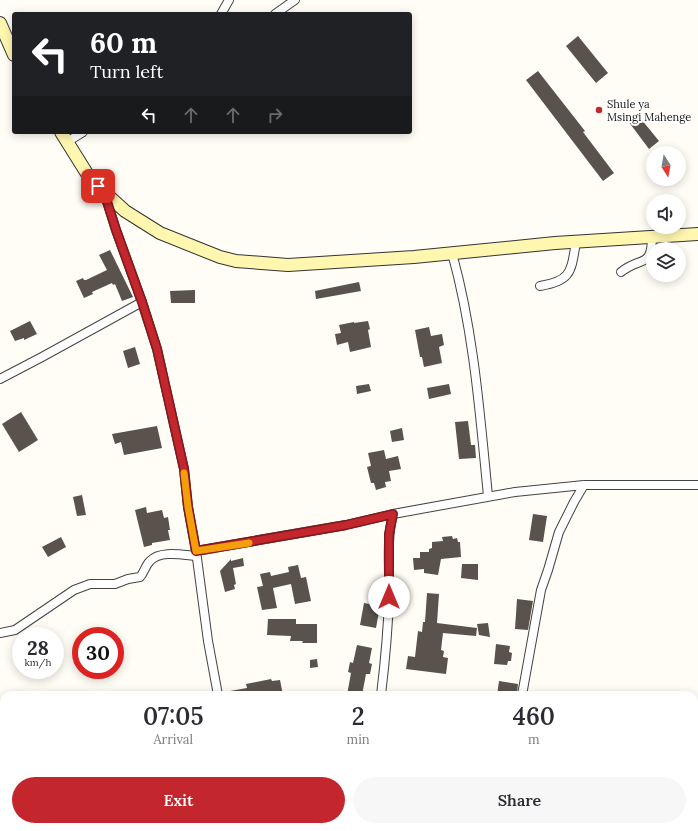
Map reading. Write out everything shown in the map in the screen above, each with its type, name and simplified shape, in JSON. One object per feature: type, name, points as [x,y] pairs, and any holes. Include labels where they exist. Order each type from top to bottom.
[{"type":"street","points":[[223,12],[229,0]]},
{"type":"street","points":[[278,12],[295,0]]},
{"type":"street","points":[[0,23],[12,50]]},
{"type":"street","points":[[75,134],[64,137],[91,180],[125,211],[160,233],[220,257],[236,261],[288,265],[414,257],[576,242],[698,234]]},
{"type":"street","points":[[104,192],[157,349],[184,469],[188,507],[216,691]]},
{"type":"street","points":[[621,272],[630,266],[643,262],[649,256],[652,251],[652,236]]},
{"type":"street","points":[[540,286],[553,284],[568,275],[573,260],[576,242]]},
{"type":"street","points":[[452,253],[461,285],[475,374],[488,496]]},
{"type":"street","points":[[0,379],[42,358],[142,302]]},
{"type":"street","points":[[523,691],[541,590],[559,532],[584,485]]},
{"type":"street","points":[[0,633],[15,630],[74,590],[90,584],[115,584],[128,579],[140,577],[153,558],[167,554],[196,554],[346,525],[393,514],[540,488],[584,485],[698,485]]},
{"type":"street","points":[[382,691],[386,659],[389,597],[389,534],[393,514]]},
{"type":"building","points":[[578,36],[608,73],[596,83],[566,46]]},
{"type":"building","points":[[538,71],[585,131],[583,132],[614,173],[603,181],[526,80]]},
{"type":"building","points":[[637,114],[659,141],[653,146],[647,146],[628,121]]},
{"type":"building","points":[[110,250],[133,297],[122,301],[115,284],[113,285],[112,283],[92,292],[93,294],[84,298],[76,281],[83,278],[86,280],[107,270],[99,255]]},
{"type":"building","points":[[359,282],[361,291],[316,299],[315,291]]},
{"type":"building","points":[[195,290],[195,303],[171,303],[170,291]]},
{"type":"building","points":[[30,321],[37,334],[24,340],[24,338],[15,341],[10,331]]},
{"type":"building","points":[[368,321],[371,347],[350,352],[348,342],[337,345],[335,334],[341,333],[339,325]]},
{"type":"building","points":[[429,327],[431,336],[442,334],[444,345],[439,347],[442,363],[424,367],[422,357],[420,357],[415,330]]},
{"type":"building","points":[[135,347],[140,364],[128,368],[123,351]]},
{"type":"building","points":[[369,384],[371,391],[357,394],[356,386]]},
{"type":"building","points":[[449,384],[451,394],[429,399],[427,388]]},
{"type":"building","points":[[21,412],[38,440],[19,452],[2,424]]},
{"type":"building","points":[[468,421],[471,445],[475,445],[476,458],[459,459],[455,422]]},
{"type":"building","points":[[157,426],[162,448],[124,455],[121,442],[115,444],[112,434]]},
{"type":"building","points":[[402,428],[404,440],[392,442],[390,431]]},
{"type":"building","points":[[384,450],[386,459],[398,456],[401,469],[389,471],[391,481],[385,482],[386,487],[376,490],[374,483],[371,483],[367,467],[371,466],[368,453]]},
{"type":"building","points":[[82,495],[86,515],[77,516],[73,497]]},
{"type":"building","points":[[146,507],[147,513],[162,510],[164,518],[168,517],[170,540],[152,543],[152,545],[144,547],[135,510]]},
{"type":"building","points":[[533,514],[547,516],[543,542],[529,540]]},
{"type":"building","points":[[452,536],[453,539],[457,538],[458,542],[460,542],[461,557],[441,559],[438,575],[424,573],[424,569],[414,570],[413,558],[420,558],[420,552],[429,552],[429,549],[432,548],[432,542],[443,541],[442,537]]},
{"type":"building","points":[[61,537],[66,547],[48,557],[42,547]]},
{"type":"building","points":[[243,558],[244,566],[233,568],[236,584],[234,585],[235,589],[225,592],[220,571],[231,559],[231,561]]},
{"type":"building","points":[[462,564],[478,564],[478,580],[461,578]]},
{"type":"building","points":[[298,565],[301,578],[306,577],[311,601],[295,604],[291,584],[273,588],[277,608],[262,610],[257,587],[263,586],[260,574],[270,572],[271,576],[289,572],[288,567]]},
{"type":"building","points":[[427,593],[439,594],[437,623],[477,628],[476,636],[443,633],[441,650],[444,651],[443,657],[448,658],[446,674],[406,669],[408,656],[415,657],[418,631],[422,632],[423,622],[425,622]]},
{"type":"building","points":[[517,599],[533,601],[528,630],[515,629]]},
{"type":"building","points":[[364,603],[380,606],[376,628],[360,625]]},
{"type":"building","points":[[268,619],[296,619],[296,624],[317,624],[317,643],[290,641],[291,636],[267,635]]},
{"type":"building","points":[[488,623],[490,637],[479,635],[477,624]]},
{"type":"building","points":[[496,644],[510,646],[509,652],[512,653],[511,661],[508,661],[507,665],[494,664]]},
{"type":"building","points":[[357,645],[372,648],[369,663],[372,664],[370,674],[366,674],[363,691],[348,691],[351,673],[348,672],[350,662],[353,663]]},
{"type":"building","points":[[317,659],[318,667],[310,668],[310,660]]},
{"type":"building","points":[[271,679],[272,681],[280,680],[282,691],[230,691],[247,688],[246,684]]},
{"type":"building","points":[[499,681],[518,684],[517,691],[498,691]]},
{"type":"slow traffic","points":[[184,473],[188,507],[196,551],[249,543]]},
{"type":"place","name":"Shule ya Msingi Mahenge","points":[[599,110]]},
{"type":"route","points":[[98,186],[104,192],[157,349],[184,469],[188,507],[196,551],[346,525],[393,514],[389,534],[389,597]]}]
